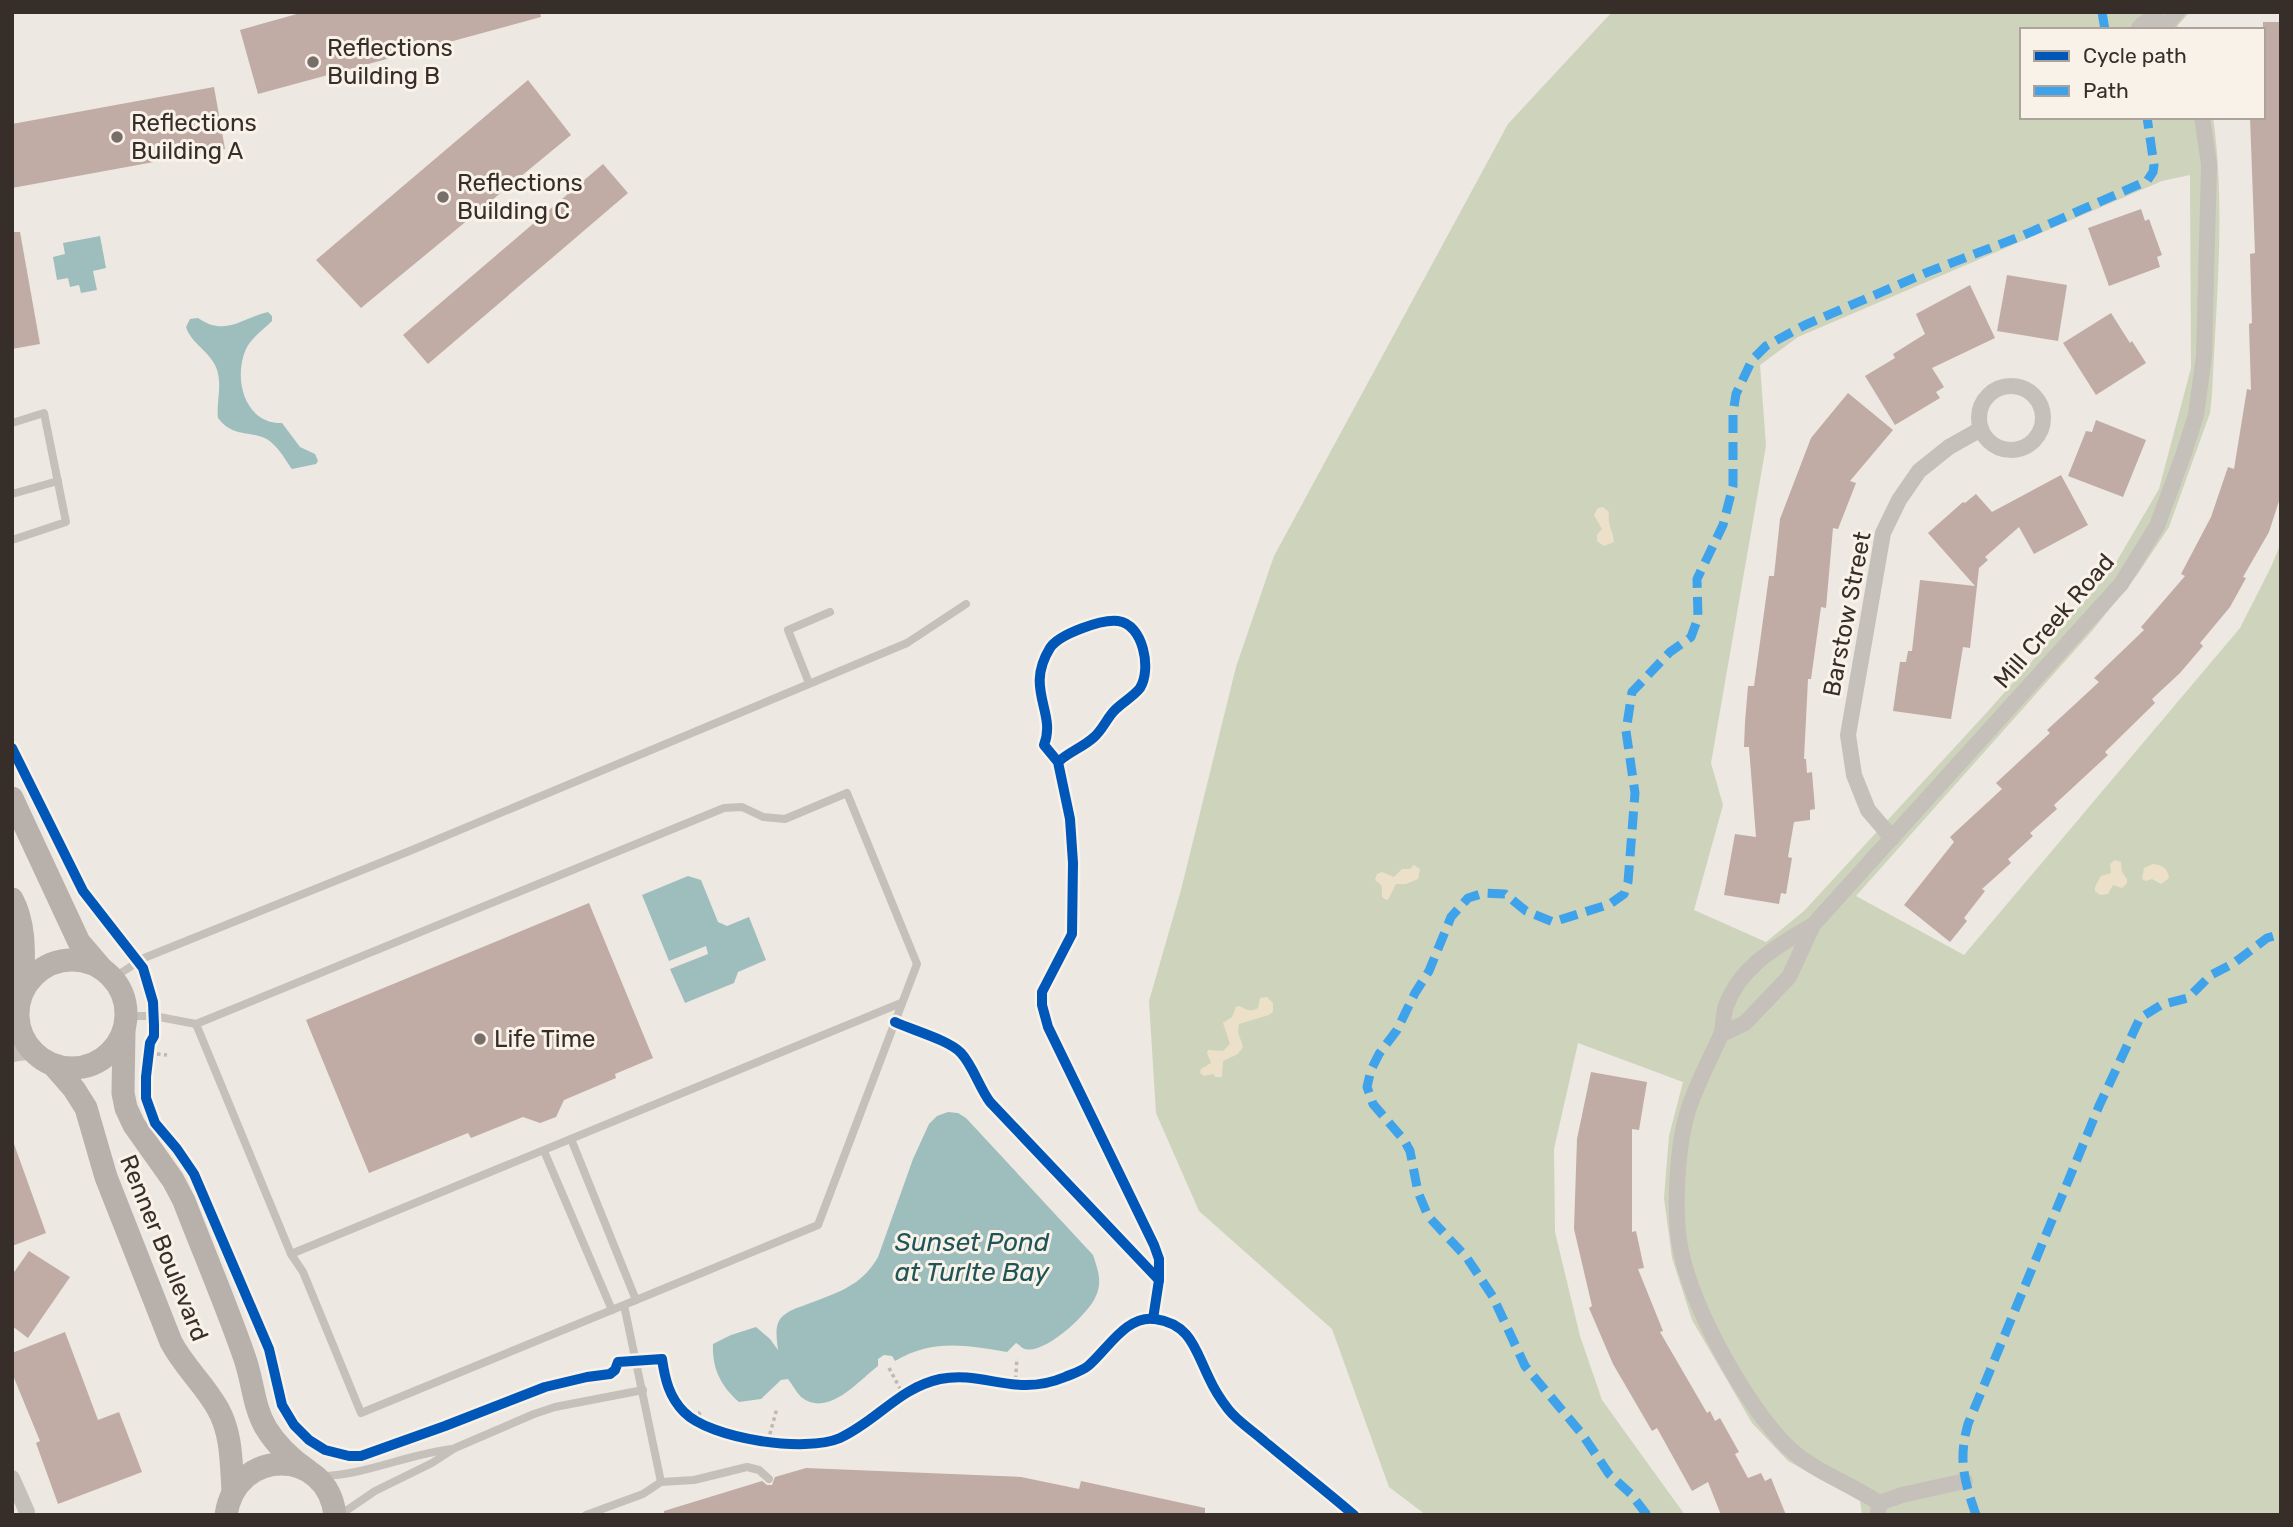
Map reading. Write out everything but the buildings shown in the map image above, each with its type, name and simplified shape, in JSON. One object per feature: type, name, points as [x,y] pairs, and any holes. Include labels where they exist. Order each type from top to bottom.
[{"type":"main road","points":[[12,798],[79,942],[107,973],[125,1001],[125,1023],[118,1043],[108,1055],[93,1065],[80,1068],[54,1066],[22,1052],[15,1017],[18,1002],[23,990],[40,970],[55,962],[71,960],[85,961],[107,973]]},
{"type":"main road","points":[[12,899],[20,916],[23,937],[23,990]]},
{"type":"main road","name":"Renner Boulevard","points":[[125,1023],[122,1093],[126,1108],[134,1125],[173,1180],[184,1201],[240,1343],[257,1406],[265,1425],[287,1455],[328,1490],[335,1515]]},
{"type":"main road","name":"Renner Boulevard","points":[[54,1066],[86,1108],[106,1177],[171,1342],[180,1360],[219,1410],[229,1439],[233,1490]]},
{"type":"main road","points":[[226,1515],[233,1490],[242,1478],[255,1470],[271,1464],[289,1464],[311,1473]]},
{"type":"street","points":[[2139,28],[2143,23],[2152,20],[2166,28],[2177,12]]},
{"type":"street","name":"Mill Creek Road","points":[[1879,1509],[1808,1464],[1784,1444],[1764,1421],[1720,1349],[1693,1293],[1680,1250],[1678,1164],[1687,1115],[1706,1063],[1722,1034],[1725,1009],[1734,987],[1767,952],[1813,925],[2121,584],[2157,526],[2196,415],[2204,356],[2208,164],[2202,119]]},
{"type":"street","points":[[2005,387],[2025,389],[2039,403],[2043,412],[2040,431],[2027,446],[2017,449],[1995,446],[1981,429],[1979,418],[1986,398],[2005,387]]},
{"type":"street","name":"Barstow Street","points":[[1892,838],[1868,810],[1854,775],[1848,734],[1883,533],[1899,500],[1919,471],[1949,447],[1981,429]]},
{"type":"street","name":"Mill Creek Road","points":[[1722,1034],[1745,1023],[1790,976],[1813,925]]},
{"type":"street","points":[[12,1478],[26,1515]]},
{"type":"street","points":[[1879,1509],[1902,1495],[1965,1480]]},
{"type":"lane","points":[[12,423],[44,413],[66,522],[12,540]]},
{"type":"lane","points":[[12,494],[58,481]]},
{"type":"lane","points":[[107,973],[412,850],[906,643],[966,604]]},
{"type":"lane","points":[[809,683],[789,630],[830,612]]},
{"type":"lane","points":[[125,1023],[154,1016],[196,1024],[724,808],[742,807],[763,817],[785,819],[847,793],[917,964],[818,1226],[361,1413],[303,1272],[291,1254],[196,1024]]},
{"type":"lane","points":[[291,1254],[901,1003]]},
{"type":"lane","points":[[572,1139],[636,1300]]},
{"type":"lane","points":[[544,1151],[612,1310]]},
{"type":"lane","points":[[624,1305],[661,1482]]},
{"type":"lane","points":[[340,1515],[375,1491],[432,1464],[455,1448],[555,1407],[643,1390]]},
{"type":"lane","points":[[311,1473],[343,1475],[367,1471],[426,1452],[455,1448]]},
{"type":"lane","points":[[586,1515],[643,1493],[661,1482],[694,1480],[747,1467],[759,1470],[769,1479]]},
{"type":"path","points":[[147,1066],[150,1043],[154,1036],[154,1016]]},
{"type":"path","points":[[157,1054],[167,1055]]},
{"type":"path","points":[[1015,1386],[1017,1358]]},
{"type":"path","points":[[889,1368],[907,1392],[890,1404]]},
{"type":"path","points":[[676,1402],[684,1412],[710,1429]]},
{"type":"path","points":[[768,1441],[777,1408]]},
{"type":"green space","points":[[1612,12],[2190,12],[2177,28],[2020,28],[2020,119],[2213,119],[2219,220],[2218,290],[2210,413],[2169,527],[2137,575],[2092,631],[1856,896],[1964,955],[2240,628],[2281,543],[2281,1515],[1862,1515],[1860,1501],[1788,1461],[1752,1423],[1692,1320],[1672,1258],[1664,1198],[1669,1136],[1683,1082],[1578,1043],[1554,1149],[1555,1232],[1580,1336],[1602,1400],[1685,1515],[1426,1515],[1389,1487],[1332,1329],[1199,1211],[1156,1113],[1149,1001],[1181,890],[1236,667],[1274,556],[1508,124]],"holes":[[[2190,175],[2191,368],[2159,489],[2111,571],[1989,710],[1804,911],[1766,942],[1694,910],[1723,805],[1711,763],[1766,446],[1760,365],[1798,337],[2162,181]]]},
{"type":"sand","points":[[1603,507],[1609,512],[1614,542],[1604,546],[1597,541],[1597,535],[1602,529],[1594,515],[1598,508]]},
{"type":"sand","points":[[2115,860],[2121,862],[2127,883],[2122,888],[2113,885],[2108,894],[2100,895],[2095,891],[2095,887],[2101,876],[2111,873],[2110,864]]},
{"type":"sand","points":[[2153,864],[2166,869],[2169,878],[2161,884],[2152,879],[2142,879],[2144,868]]},
{"type":"sand","points":[[1414,865],[1420,869],[1418,879],[1406,884],[1396,884],[1388,900],[1383,898],[1381,885],[1375,880],[1377,874],[1382,872],[1394,877],[1402,869],[1410,869]]},
{"type":"sand","points":[[1267,997],[1273,1003],[1273,1012],[1239,1024],[1238,1032],[1243,1047],[1238,1054],[1223,1061],[1222,1077],[1213,1074],[1204,1076],[1200,1073],[1201,1069],[1211,1063],[1208,1050],[1223,1051],[1230,1044],[1223,1023],[1232,1017],[1236,1007],[1255,1009],[1258,1008],[1260,998]]},
{"type":"water","points":[[100,236],[106,268],[93,271],[97,290],[81,293],[79,285],[70,287],[68,278],[57,280],[53,257],[65,254],[63,243]]},
{"type":"water","points":[[268,312],[272,321],[251,341],[242,361],[245,397],[250,408],[259,416],[282,423],[300,447],[315,454],[318,461],[316,464],[292,469],[267,439],[233,430],[223,424],[218,418],[219,380],[216,367],[186,327],[190,319],[198,318],[217,326],[225,326]]},
{"type":"water","points":[[688,876],[701,880],[718,922],[727,926],[749,917],[766,960],[738,972],[734,983],[685,1003],[670,969],[708,954],[706,946],[669,961],[642,895]]},
{"type":"water","name":"Sunset Pond at Turlte Bay","points":[[948,1112],[958,1113],[966,1118],[1093,1255],[1099,1282],[1091,1305],[1054,1340],[1033,1349],[1016,1343],[1007,1352],[950,1346],[923,1349],[895,1361],[892,1356],[884,1355],[878,1359],[878,1366],[832,1401],[811,1402],[801,1397],[788,1379],[781,1380],[761,1399],[739,1402],[727,1390],[719,1376],[714,1361],[713,1344],[756,1327],[778,1350],[777,1329],[783,1316],[847,1288],[864,1275],[878,1257],[913,1159],[929,1124],[937,1116]]},
{"type":"marked path","points":[[2102,12],[2105,28]]},
{"type":"marked path","points":[[1647,1515],[1631,1494],[1609,1474],[1582,1434],[1525,1366],[1493,1297],[1467,1258],[1428,1216],[1418,1192],[1410,1151],[1373,1104],[1367,1087],[1371,1070],[1397,1030],[1429,971],[1451,917],[1468,898],[1484,893],[1505,894],[1526,911],[1553,922],[1610,904],[1624,894],[1628,882],[1635,793],[1626,731],[1632,692],[1670,652],[1691,637],[1698,618],[1697,579],[1723,525],[1733,486],[1733,413],[1736,394],[1752,360],[1766,346],[1805,325],[2147,181],[2154,165],[2147,119]]},
{"type":"marked path","points":[[1976,1515],[1968,1491],[1963,1459],[1968,1424],[2099,1106],[2140,1018],[2161,1005],[2188,998],[2211,975],[2234,963],[2267,938],[2281,934]]},
{"type":"cycle path","points":[[1058,762],[1093,738],[1113,712],[1140,688],[1145,670],[1143,648],[1134,630],[1127,624],[1118,621],[1102,622],[1081,628],[1062,638],[1050,648],[1040,676],[1047,722],[1044,745],[1058,762],[1070,819],[1073,863],[1072,934],[1042,992],[1042,1005],[1048,1027],[1154,1245],[1159,1259],[1159,1280]]},
{"type":"cycle path","points":[[12,748],[83,891],[143,968],[153,1002],[154,1036],[150,1043],[146,1098],[155,1123],[194,1174],[269,1349],[282,1405],[294,1425],[309,1440],[325,1450],[361,1456],[545,1387],[610,1374],[618,1362],[662,1359],[671,1394],[684,1412],[697,1421],[715,1430],[759,1441],[805,1444],[825,1442],[853,1431],[900,1397],[925,1383],[956,1377],[1031,1385],[1065,1377],[1088,1366],[1118,1335],[1135,1322],[1155,1319],[1177,1326],[1184,1332],[1218,1394],[1236,1418],[1354,1515]]},
{"type":"cycle path","points":[[895,1022],[939,1040],[961,1053],[990,1102],[1159,1280],[1153,1319]]},
{"type":"place","name":"Reflections Building B","points":[[313,62]]},
{"type":"place","name":"Reflections Building A","points":[[117,137]]},
{"type":"place","name":"Reflections Building C","points":[[443,197]]},
{"type":"place","name":"Life Time","points":[[480,1039]]}]
